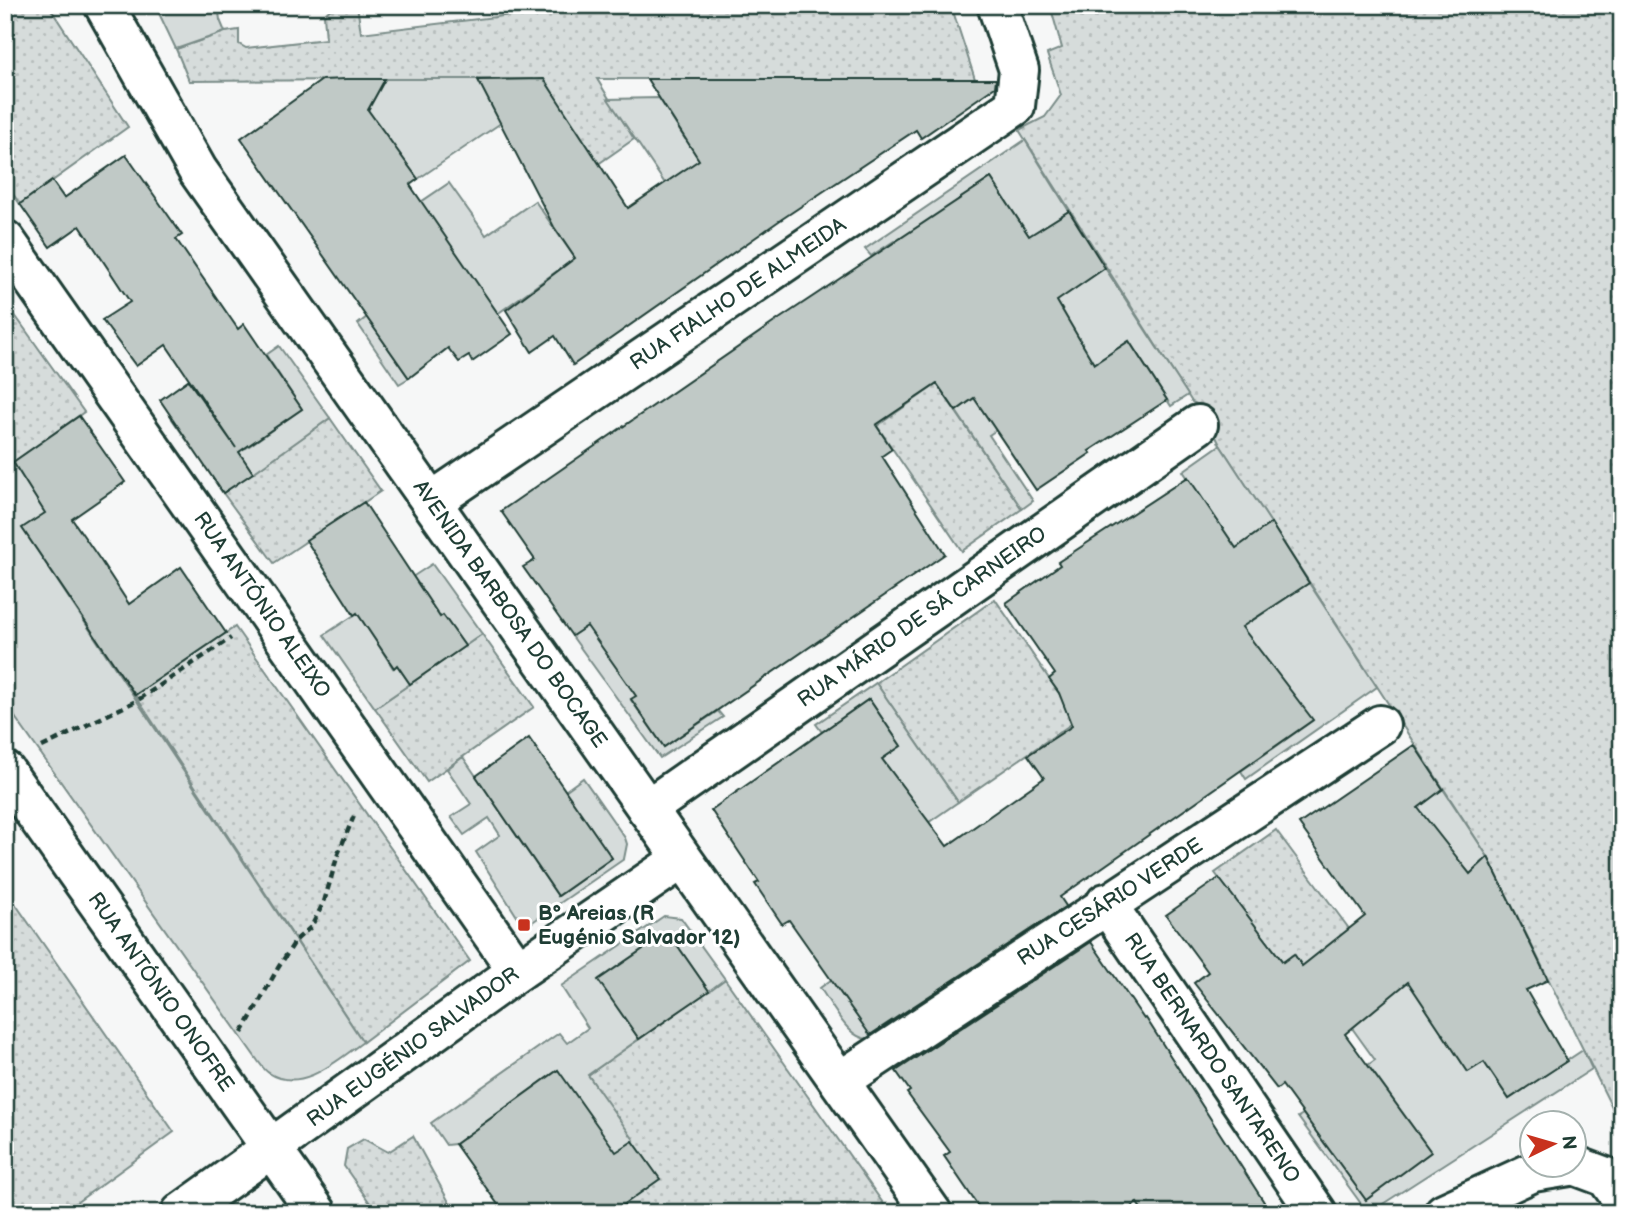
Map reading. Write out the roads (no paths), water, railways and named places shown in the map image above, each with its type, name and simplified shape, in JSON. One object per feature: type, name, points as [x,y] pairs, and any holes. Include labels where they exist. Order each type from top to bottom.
[{"type":"street","name":"AVENIDA BARBOSA DO BOCAGE","points":[[104,5],[198,171],[932,1213]]},
{"type":"street","name":"RUA FIALHO DE ALMEIDA","points":[[431,502],[1015,106],[1019,70],[997,5]]},
{"type":"street","name":"RUA ANTÓNIO ALEIXO","points":[[5,240],[518,971]]},
{"type":"street","name":"RUA MÁRIO DE SÁ CARNEIRO","points":[[647,809],[1198,425]]},
{"type":"street","name":"RUA CESÁRIO VERDE","points":[[840,1081],[1380,724]]},
{"type":"street","name":"RUA ANTÓNIO ONOFRE","points":[[5,771],[317,1213]]},
{"type":"street","name":"RUA EUGÉNIO SALVADOR","points":[[181,1213],[518,971],[682,859]]},
{"type":"street","name":"RUA BERNARDO SANTARENO","points":[[1107,903],[1317,1213]]},
{"type":"street","points":[[1588,1171],[1606,1177],[1622,1199]]},
{"type":"street","points":[[1444,1213],[1518,1179]]},
{"type":"place","name":"Bº Areias (R Eugénio Salvador 12)","points":[[524,925]]}]
